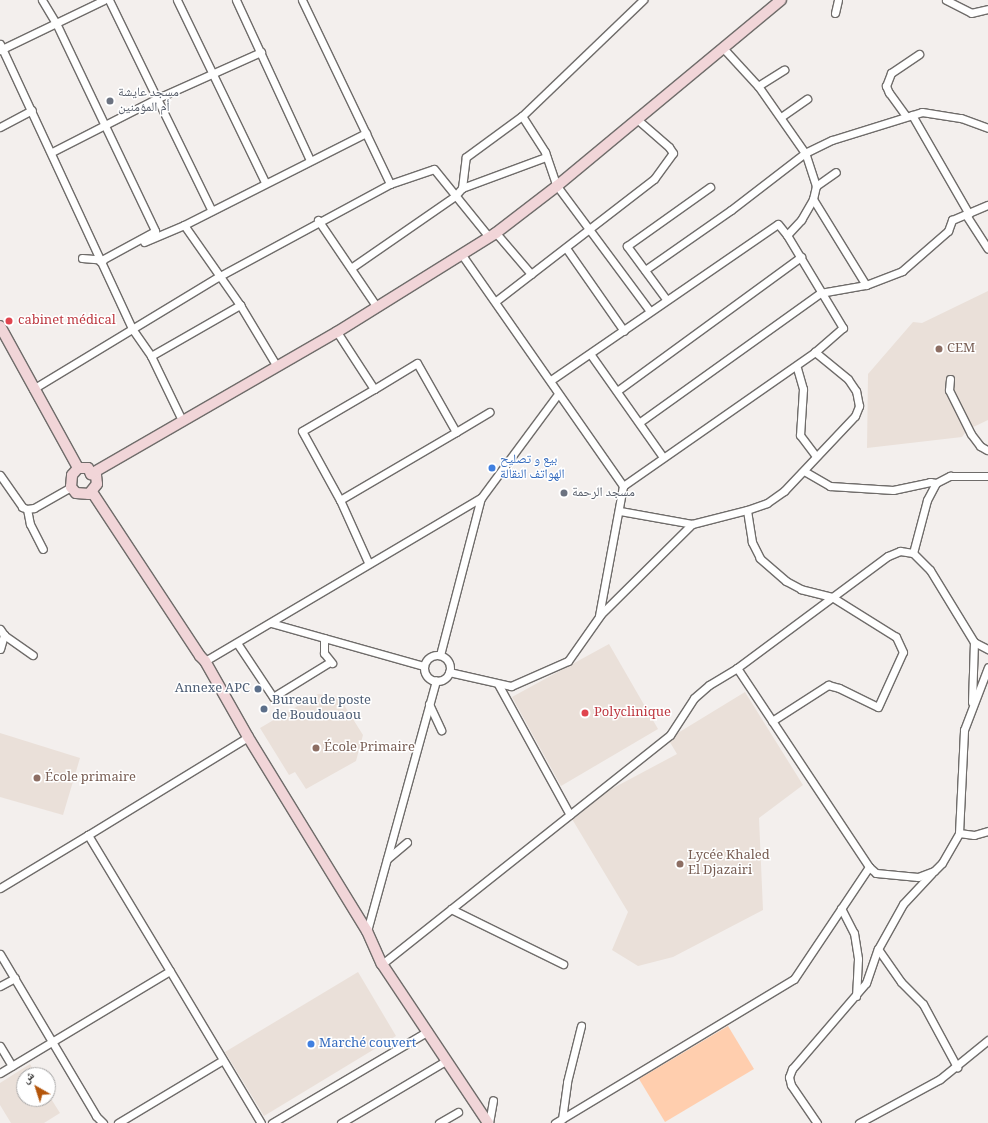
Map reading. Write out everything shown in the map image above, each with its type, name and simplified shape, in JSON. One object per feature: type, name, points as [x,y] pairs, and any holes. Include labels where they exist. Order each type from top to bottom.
[{"type":"main road","points":[[91,474],[276,365],[336,332],[493,235],[557,186],[724,50],[781,0]]},
{"type":"main road","points":[[0,326],[32,389],[78,468]]},
{"type":"main road","points":[[78,468],[88,468],[91,474],[96,475],[98,479],[92,492],[80,495],[71,487],[72,474],[78,468]]},
{"type":"main road","points":[[92,492],[200,656],[205,661],[248,737],[367,931],[382,964],[489,1123]]},
{"type":"street","points":[[42,0],[56,23],[156,231],[100,261]]},
{"type":"street","points":[[104,0],[1,47],[52,152],[100,261],[133,330],[151,356],[182,420]]},
{"type":"street","points":[[109,0],[211,209]]},
{"type":"street","points":[[177,0],[214,73],[265,182]]},
{"type":"street","points":[[236,0],[310,160]]},
{"type":"street","points":[[302,0],[390,184]]},
{"type":"street","points":[[462,188],[466,157],[522,116],[643,0]]},
{"type":"street","points":[[834,13],[838,0]]},
{"type":"street","points":[[946,0],[971,13],[988,9]]},
{"type":"street","points":[[724,50],[758,86],[805,153],[816,186],[813,199],[801,220],[787,235]]},
{"type":"street","points":[[52,152],[104,124],[158,98],[261,52]]},
{"type":"street","points":[[919,54],[891,73],[886,86],[889,93],[909,116],[988,249]]},
{"type":"street","points":[[758,86],[784,70]]},
{"type":"street","points":[[781,117],[807,99]]},
{"type":"street","points":[[0,127],[32,110]]},
{"type":"street","points":[[645,270],[731,210],[805,153],[846,134],[922,112],[961,118],[988,128]]},
{"type":"street","points":[[522,116],[546,157],[557,186],[650,311]]},
{"type":"street","points":[[496,301],[647,187],[672,153],[669,147],[638,120]]},
{"type":"street","points":[[82,258],[100,261],[184,225],[211,209],[366,133]]},
{"type":"street","points":[[351,268],[455,196],[462,188],[546,157]]},
{"type":"street","points":[[32,389],[133,330],[218,276],[318,220],[390,184],[434,169],[455,196],[531,274]]},
{"type":"street","points":[[816,186],[836,172]]},
{"type":"street","points":[[666,299],[627,246],[710,187]]},
{"type":"street","points":[[813,199],[866,285]]},
{"type":"street","points":[[640,422],[820,293],[866,285],[902,271],[948,231],[952,220],[988,205]]},
{"type":"street","points":[[318,220],[377,307]]},
{"type":"street","points":[[551,380],[591,355],[666,299],[778,224],[787,235],[801,257],[820,293],[843,328],[797,368],[663,457],[623,486]]},
{"type":"street","points":[[184,225],[218,276],[240,305],[276,365]]},
{"type":"street","points":[[566,248],[624,331]]},
{"type":"street","points":[[462,255],[496,301],[551,380],[558,394],[623,486],[620,511],[599,616]]},
{"type":"street","points":[[617,391],[801,257]]},
{"type":"street","points":[[151,356],[240,305]]},
{"type":"street","points":[[336,332],[374,390]]},
{"type":"street","points":[[620,511],[692,524],[748,510],[776,498],[804,471],[816,456],[855,416],[859,406],[856,391],[848,379],[815,352]]},
{"type":"street","points":[[591,355],[640,422],[663,457]]},
{"type":"street","points":[[368,562],[340,500],[302,431],[374,390],[417,363],[456,432]]},
{"type":"street","points":[[797,368],[804,389],[800,435],[816,456]]},
{"type":"street","points":[[950,379],[949,390],[972,434],[980,446],[988,450]]},
{"type":"street","points":[[440,655],[481,498],[558,394]]},
{"type":"street","points":[[340,500],[489,412]]},
{"type":"street","points":[[804,471],[830,486],[893,490],[930,482],[936,483]]},
{"type":"street","points":[[0,476],[22,507],[27,509],[34,508],[71,487]]},
{"type":"street","points":[[913,553],[927,500],[936,483],[950,476],[988,476]]},
{"type":"street","points":[[205,661],[271,623],[368,562],[481,498]]},
{"type":"street","points":[[27,509],[30,524],[43,549]]},
{"type":"street","points":[[748,510],[752,542],[760,558],[786,581],[801,589],[832,597],[896,637],[903,652],[884,697],[878,707],[839,688],[828,685],[772,721]]},
{"type":"street","points":[[449,672],[511,686],[568,660],[599,616],[692,524]]},
{"type":"street","points":[[382,964],[670,735],[694,698],[888,556],[900,551],[913,553],[930,570],[974,642],[988,649]]},
{"type":"street","points":[[271,623],[424,666]]},
{"type":"street","points":[[0,649],[2,632],[33,655]]},
{"type":"street","points":[[237,643],[273,697],[331,663],[324,653],[324,638]]},
{"type":"street","points":[[972,708],[974,642]]},
{"type":"street","points":[[440,655],[449,663],[449,672],[444,679],[436,680],[428,677],[424,666],[428,658],[440,655]]},
{"type":"street","points":[[817,1123],[790,1085],[789,1077],[792,1069],[866,983],[878,949],[904,904],[942,863],[959,833],[964,730],[988,667]]},
{"type":"street","points":[[737,668],[869,867],[876,873]]},
{"type":"street","points":[[367,931],[436,680]]},
{"type":"street","points":[[498,684],[570,815]]},
{"type":"street","points":[[429,704],[441,730]]},
{"type":"street","points":[[0,888],[248,737]]},
{"type":"street","points":[[959,833],[974,835],[988,831]]},
{"type":"street","points":[[88,835],[262,1123]]},
{"type":"street","points":[[387,859],[408,842]]},
{"type":"street","points":[[555,1123],[794,978],[869,867]]},
{"type":"street","points":[[863,876],[876,873],[918,877],[934,871]]},
{"type":"street","points":[[842,908],[854,933],[858,959],[856,996]]},
{"type":"street","points":[[451,909],[563,964]]},
{"type":"street","points":[[878,949],[901,982],[923,1004],[956,1067]]},
{"type":"street","points":[[0,954],[96,1116],[103,1123]]},
{"type":"street","points":[[0,1073],[170,971]]},
{"type":"street","points":[[0,986],[14,978]]},
{"type":"street","points":[[562,1119],[568,1082],[581,1026]]},
{"type":"street","points":[[272,1123],[428,1031]]},
{"type":"street","points":[[859,1123],[940,1079],[988,1040]]},
{"type":"street","points":[[0,1046],[12,1066]]},
{"type":"street","points":[[118,1123],[223,1060]]},
{"type":"street","points":[[341,1123],[447,1060]]},
{"type":"street","points":[[489,1123],[492,1100]]},
{"type":"street","points":[[439,1123],[458,1112]]},
{"type":"shaded area","name":"CEM","points":[[988,291],[988,420],[967,430],[962,437],[867,448],[868,374],[913,322],[922,323]]},
{"type":"shaded area","name":"Polyclinique","points":[[609,644],[658,729],[561,786],[512,697]]},
{"type":"shaded area","name":"Lycée Khaled El Djazairi","points":[[745,692],[803,785],[759,818],[763,910],[673,957],[638,966],[612,950],[628,912],[572,819],[587,802],[677,754],[668,739]]},
{"type":"shaded area","name":"École Primaire","points":[[318,694],[339,697],[363,735],[356,761],[306,789],[295,772],[289,775],[260,728]]},
{"type":"shaded area","name":"École primaire","points":[[0,733],[80,758],[63,815],[0,797]]},
{"type":"shaded area","name":"Marché couvert","points":[[358,972],[396,1036],[264,1116],[225,1052]]},
{"type":"shaded area","points":[[728,1026],[754,1069],[665,1122],[639,1079]]},
{"type":"shaded area","points":[[16,1073],[16,1107],[56,1107],[60,1113],[44,1123],[11,1123],[0,1105],[0,1083]]},
{"type":"place","name":"مسجد عايشة أم المؤمنين","points":[[110,101]]},
{"type":"place","name":"cabinet médical","points":[[9,321]]},
{"type":"place","name":"CEM","points":[[939,349]]},
{"type":"place","name":"بيع و تصليح الهواتف النقالة","points":[[492,468]]},
{"type":"place","name":"مسجد الرحمة","points":[[564,493]]},
{"type":"place","name":"Annexe APC","points":[[258,689]]},
{"type":"place","name":"Bureau de poste de Boudouaou","points":[[264,709]]},
{"type":"place","name":"Polyclinique","points":[[585,713]]},
{"type":"place","name":"École Primaire","points":[[316,748]]},
{"type":"place","name":"École primaire","points":[[37,778]]},
{"type":"place","name":"Lycée Khaled El Djazairi","points":[[680,864]]},
{"type":"place","name":"Marché couvert","points":[[311,1044]]}]
